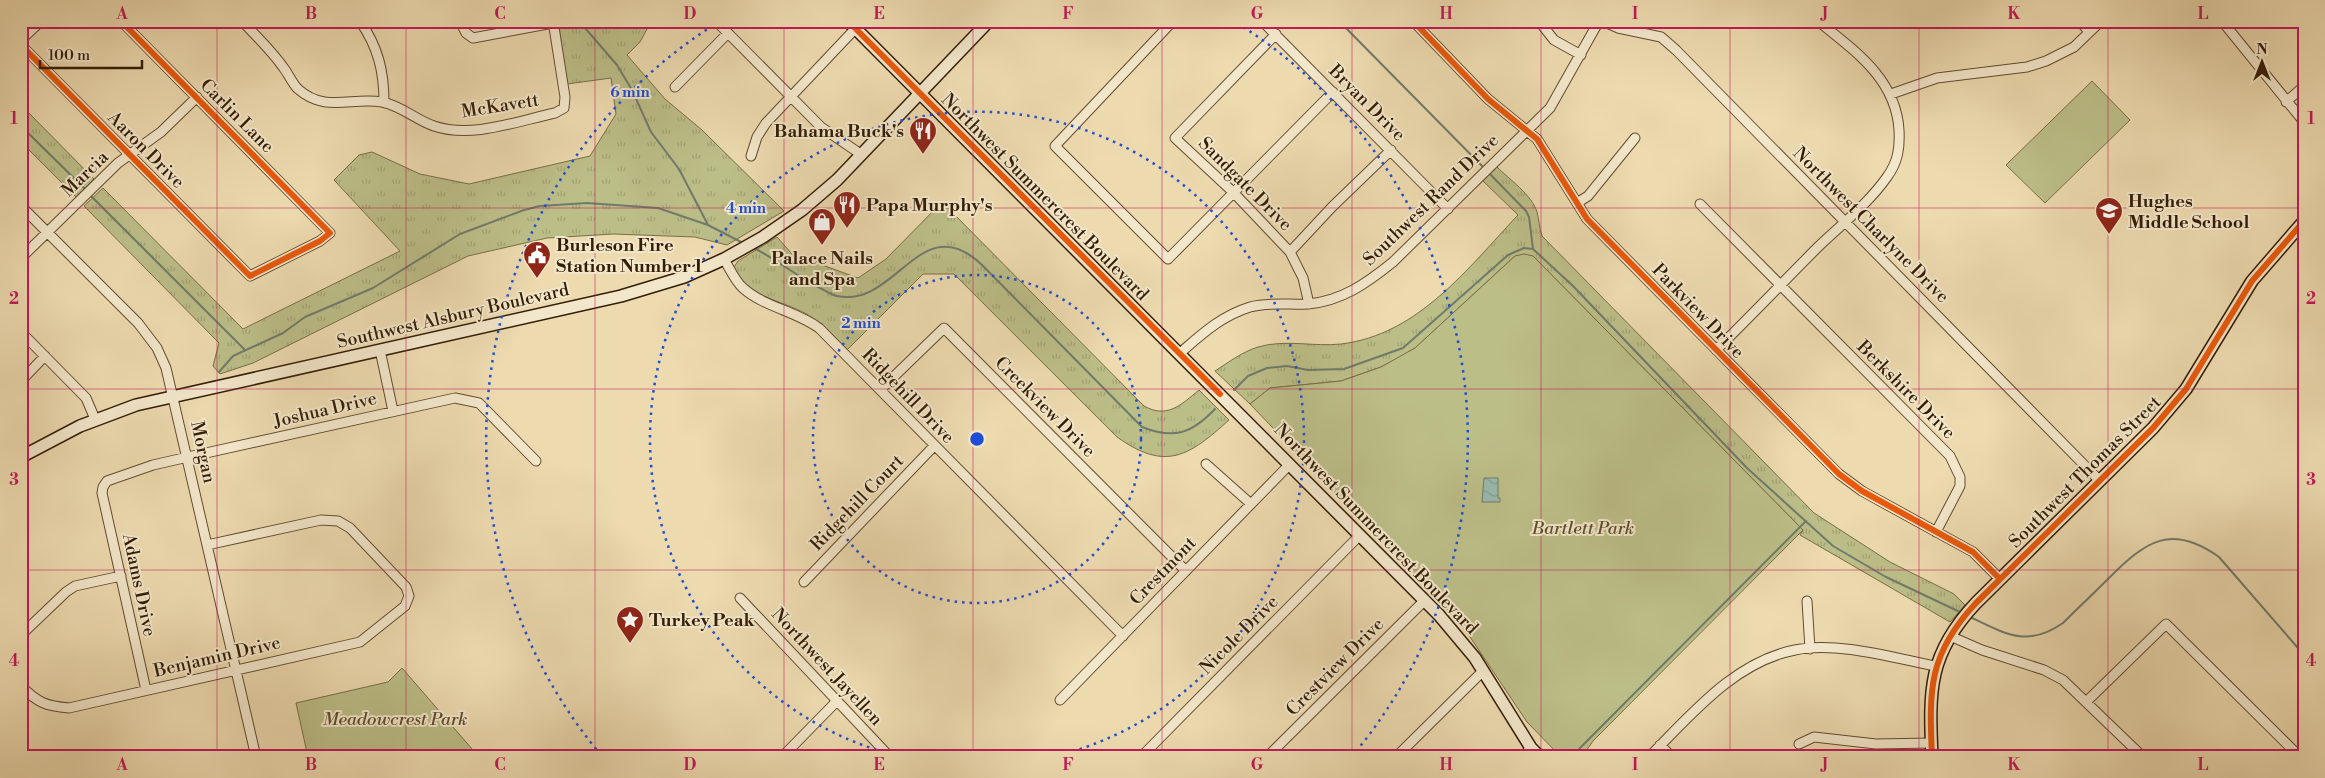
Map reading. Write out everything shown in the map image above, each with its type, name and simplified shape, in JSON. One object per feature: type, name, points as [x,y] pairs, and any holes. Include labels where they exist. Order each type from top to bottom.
[{"type":"street","points":[[21,40],[41,21]]},
{"type":"street","name":"Carlin Lane","points":[[122,21],[330,233],[320,241],[250,276]]},
{"type":"street","name":"McKavett","points":[[242,21],[283,67],[297,88],[314,99],[332,104],[384,102],[404,109],[433,126],[454,130],[476,130],[554,114],[564,108],[565,97],[553,22]]},
{"type":"street","points":[[360,21],[379,58],[384,78],[384,102]]},
{"type":"street","points":[[460,21],[466,33],[474,38],[553,22]]},
{"type":"street","points":[[716,21],[821,127],[862,154]]},
{"type":"street","points":[[1173,21],[1055,146],[1168,259],[1333,92]]},
{"type":"street","name":"Bryan Drive","points":[[1262,21],[1448,209]]},
{"type":"street","points":[[1539,21],[1554,40],[1581,55]]},
{"type":"street","name":"Southwest Rand Drive","points":[[1180,353],[1202,333],[1226,316],[1251,307],[1308,304],[1346,295],[1368,282],[1393,262],[1550,108],[1601,21]]},
{"type":"street","name":"Northwest Charlyne Drive","points":[[1601,21],[1618,28],[1661,37],[2099,480]]},
{"type":"street","points":[[1716,350],[1875,193],[1896,161],[1900,146],[1899,124],[1891,94],[1875,72],[1854,50],[1818,21]]},
{"type":"street","points":[[2080,21],[2089,32]]},
{"type":"street","points":[[1891,94],[1937,78],[2027,67],[2046,61],[2074,47],[2101,21]]},
{"type":"street","points":[[2236,21],[2225,25],[2304,122]]},
{"type":"street","name":"Parkview Drive","points":[[1415,22],[1488,99],[1526,131],[1546,151],[1587,219],[1599,232],[1839,474],[1862,491],[1973,552],[2000,579]]},
{"type":"street","name":"Southwest Alsbury Boulevard","points":[[21,457],[55,438],[96,419],[136,405],[642,291],[684,277],[724,259],[763,237],[824,192],[920,94],[984,23]]},
{"type":"street","points":[[751,156],[757,137],[766,122],[791,96],[851,25]]},
{"type":"street","name":"Northwest Summercrest Boulevard","points":[[851,25],[1425,600],[1474,658],[1531,748],[1540,757]]},
{"type":"street","points":[[675,87],[728,33]]},
{"type":"street","name":"Sandgate Drive","points":[[1276,34],[1175,138],[1233,192],[1290,252],[1303,278],[1308,304]]},
{"type":"street","name":"Aaron Drive","points":[[21,45],[250,276]]},
{"type":"street","points":[[2286,102],[2304,86]]},
{"type":"street","name":"Marcia","points":[[21,258],[96,185],[130,154],[161,132],[197,97]]},
{"type":"street","points":[[1577,203],[1588,196],[1635,138]]},
{"type":"street","points":[[1290,252],[1332,207],[1391,150]]},
{"type":"street","name":"Berkshire Drive","points":[[1700,204],[1950,456],[1960,476],[1960,486],[1936,532]]},
{"type":"street","name":"Morgan","points":[[21,206],[138,323],[157,348],[166,368],[256,757]]},
{"type":"street","name":"Southwest Thomas Street","points":[[1932,757],[1931,698],[1935,666],[1958,624],[1968,611],[2153,428],[2186,389],[2252,280],[2304,221]]},
{"type":"street","name":"Ridgehill Drive","points":[[724,259],[742,288],[754,296],[805,318],[819,328],[1122,636]]},
{"type":"street","name":"Creekview Drive","points":[[880,390],[944,328],[1186,571]]},
{"type":"street","points":[[21,332],[86,398],[96,419]]},
{"type":"street","points":[[380,350],[393,411]]},
{"type":"street","points":[[21,382],[46,356]]},
{"type":"street","name":"Joshua Drive","points":[[103,487],[107,481],[153,465],[455,398],[479,403],[536,461]]},
{"type":"street","name":"Ridgehill Court","points":[[804,582],[934,446]]},
{"type":"street","points":[[1206,464],[1251,504]]},
{"type":"street","name":"Crestmont","points":[[1060,700],[1290,464]]},
{"type":"street","name":"Adams Drive","points":[[103,487],[146,690]]},
{"type":"street","name":"Benjamin Drive","points":[[21,686],[35,700],[51,707],[69,708],[360,642],[404,606],[409,596],[406,587],[375,554],[350,528],[338,521],[322,520],[207,545]]},
{"type":"street","name":"Nicole Drive","points":[[1141,757],[1360,535]]},
{"type":"street","points":[[21,635],[66,592],[75,586],[121,576]]},
{"type":"street","name":"Northwest Jayellen","points":[[740,598],[836,702],[890,757]]},
{"type":"street","name":"Crestview Drive","points":[[1267,757],[1425,600]]},
{"type":"street","points":[[1807,600],[1810,649]]},
{"type":"street","points":[[2086,702],[2166,624],[2300,757]]},
{"type":"street","points":[[1950,636],[1982,650],[2044,670],[2063,680],[2142,757]]},
{"type":"street","points":[[1649,757],[1718,689],[1747,668],[1763,660],[1795,650],[1845,649],[1935,666]]},
{"type":"street","points":[[1396,757],[1482,672]]},
{"type":"street","points":[[782,757],[836,702]]},
{"type":"street","points":[[1799,744],[1814,737],[1876,744],[1931,743]]},
{"type":"street","points":[[1660,745],[1672,757]]},
{"type":"street","points":[[1522,757],[1531,748]]},
{"type":"green space","points":[[558,21],[628,21],[647,29],[640,42],[627,55],[665,99],[702,130],[784,211],[727,245],[695,237],[613,234],[547,238],[468,256],[253,363],[220,374],[213,366],[219,343],[84,206],[103,188],[243,329],[400,251],[334,180],[359,155],[372,152],[420,174],[469,184],[590,156],[616,114],[611,78],[567,84]]},
{"type":"green space","points":[[2092,81],[2130,120],[2045,203],[2006,165]]},
{"type":"green space","points":[[21,105],[94,179],[76,197],[21,142]]},
{"type":"green space","points":[[1497,167],[1530,199],[1537,212],[1542,236],[1814,513],[1890,562],[1954,594],[1965,605],[1950,622],[1800,535],[1803,530],[1533,256],[1515,256],[1415,348],[1381,367],[1341,381],[1270,388],[1250,404],[1215,371],[1241,354],[1258,347],[1289,343],[1341,344],[1369,338],[1394,328],[1418,313],[1460,277],[1518,215],[1483,181]]},
{"type":"green space","points":[[942,202],[1144,406],[1152,410],[1167,411],[1180,405],[1199,390],[1229,420],[1202,443],[1176,455],[1150,454],[1134,448],[1117,437],[954,274],[923,274],[847,350],[818,321],[803,312],[758,293],[740,278],[734,267],[738,261],[777,237],[792,254],[858,278],[886,259]]},
{"type":"green space","name":"Bartlett Park","points":[[1524,254],[1533,256],[1803,530],[1593,741],[1582,757],[1561,757],[1527,722],[1462,625],[1250,404],[1270,388],[1341,381],[1381,367],[1415,348],[1515,256]]},
{"type":"green space","name":"Meadowcrest Park","points":[[402,668],[479,757],[308,757],[296,703],[388,682]]},
{"type":"water","points":[[1484,478],[1498,478],[1498,498],[1500,498],[1500,502],[1482,502]]},
{"type":"waterway","points":[[579,21],[617,65],[632,90],[651,132],[679,169],[708,225]]},
{"type":"waterway","points":[[1339,21],[1485,169]]},
{"type":"waterway","points":[[21,126],[87,191]]},
{"type":"waterway","points":[[1488,172],[1526,211],[1529,217],[1533,249]]},
{"type":"waterway","points":[[90,195],[245,350]]},
{"type":"waterway","points":[[219,372],[233,356],[283,333],[305,317],[373,288],[460,234],[524,210],[540,206],[587,203],[658,208],[708,225],[743,243]]},
{"type":"waterway","points":[[754,248],[830,294],[837,296],[858,296],[876,288],[925,252],[942,247],[961,250],[982,265],[1142,427],[1164,433],[1182,432],[1199,424],[1215,409]]},
{"type":"waterway","points":[[1234,390],[1248,376],[1267,368],[1287,366],[1308,370],[1344,369],[1403,348],[1508,255],[1524,248],[1533,249],[1573,286],[1747,468],[1833,546],[1886,577],[1962,613]]},
{"type":"waterway","points":[[1579,749],[1806,521]]},
{"type":"waterway","points":[[1970,617],[1995,629],[2016,636],[2027,637],[2050,631],[2063,623],[2135,554],[2147,546],[2173,539],[2187,541],[2219,557],[2304,655]]},
{"type":"cycle path","points":[[21,45],[250,276],[320,241],[330,233],[121,21]]},
{"type":"cycle path","points":[[848,21],[1220,394]]},
{"type":"cycle path","points":[[1413,21],[1488,99],[1537,139],[1587,219],[1839,474],[1862,491],[1973,552],[2000,579]]},
{"type":"cycle path","points":[[1932,757],[1932,692],[1940,656],[1948,639],[1976,603],[2153,428],[2186,389],[2252,281],[2304,221]]},
{"type":"place","name":"Bahama Buck's","points":[[923,155]]},
{"type":"place","name":"Papa Murphy's","points":[[847,229]]},
{"type":"place","name":"Hughes Middle School","points":[[2109,235]]},
{"type":"place","name":"Palace Nails and Spa","points":[[822,246]]},
{"type":"place","name":"Burleson Fire Station Number 1","points":[[537,279]]},
{"type":"place","name":"Turkey Peak","points":[[630,644]]}]
